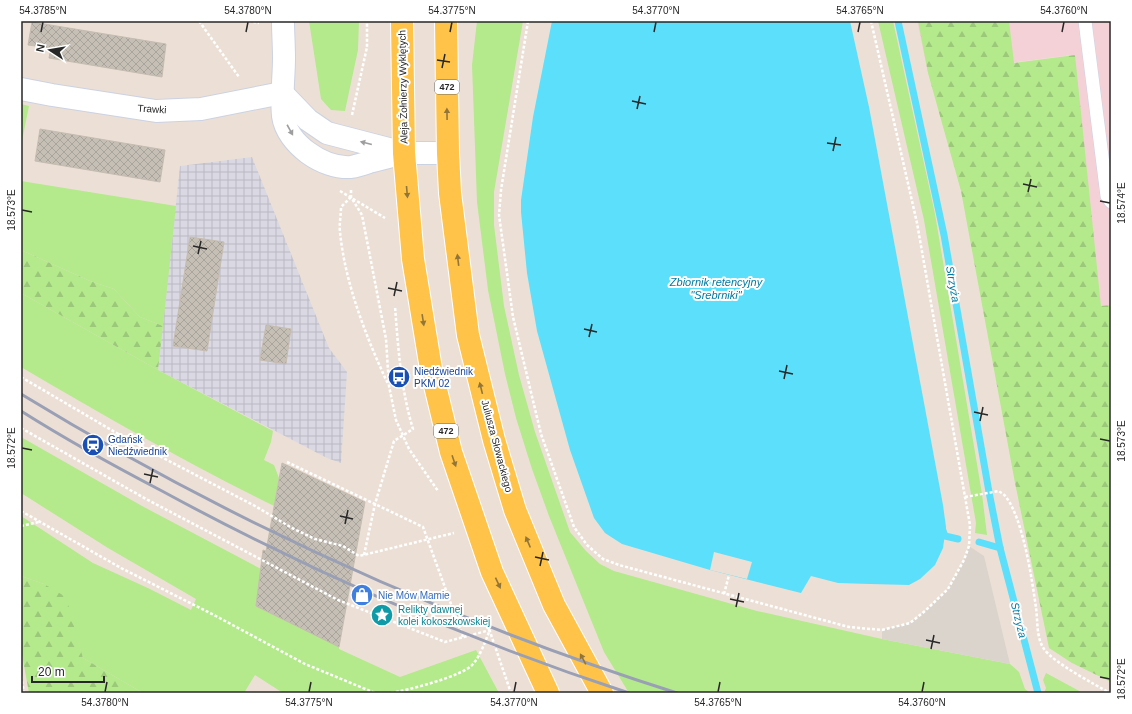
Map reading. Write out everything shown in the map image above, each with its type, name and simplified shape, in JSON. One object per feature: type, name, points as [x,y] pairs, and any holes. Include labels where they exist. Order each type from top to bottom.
[{"type":"main road","name":"Aleja Żołnierzy Wyklętych","points":[[402,21],[404,153]]},
{"type":"main road","name":"472","points":[[446,21],[448,153]]},
{"type":"main road","name":"472","points":[[404,153],[413,259],[431,369],[451,452],[492,572],[548,693]]},
{"type":"main road","name":"Juliusza Słowackiego","points":[[448,153],[450,193],[468,335],[496,447],[515,510],[554,604],[602,693]]},
{"type":"street","points":[[273,23],[284,57],[282,93],[283,117],[289,131],[300,145],[322,162],[335,166],[351,167],[404,153]]},
{"type":"street","name":"Trawki","points":[[21,89],[156,111],[200,109],[282,93]]},
{"type":"street","points":[[282,93],[308,120],[327,133],[404,153],[448,153]]},
{"type":"lane","points":[[1085,21],[1107,196],[1111,202]]},
{"type":"path","points":[[199,21],[241,83]]},
{"type":"path","points":[[248,21],[273,23]]},
{"type":"path","points":[[351,118],[367,46],[366,21]]},
{"type":"path","points":[[528,21],[501,190],[499,215],[512,317],[541,434],[574,527],[587,545],[603,559],[619,565],[849,627],[882,630],[910,623],[948,589],[964,560],[969,546],[970,534],[966,497],[918,224],[871,21]]},
{"type":"path","points":[[351,197],[385,217],[386,223]]},
{"type":"path","points":[[351,197],[362,215],[386,339],[389,386],[396,420],[408,449],[437,489],[440,496]]},
{"type":"path","points":[[351,197],[341,208],[340,231],[346,268],[370,345],[389,386]]},
{"type":"path","points":[[364,555],[375,504],[394,441],[413,429],[409,418],[404,387],[398,343],[395,304]]},
{"type":"path","points":[[21,377],[125,438],[254,506],[292,528],[315,539],[343,546],[359,556],[454,533]]},
{"type":"path","points":[[21,428],[146,499],[338,600],[445,642],[490,630]]},
{"type":"path","points":[[287,462],[423,527],[463,637]]},
{"type":"path","points":[[966,497],[999,491],[1005,496],[1016,515],[1027,554],[1039,638],[1043,648],[1048,654],[1059,662],[1110,693]]},
{"type":"path","points":[[21,511],[121,568],[214,615],[305,664],[375,693]]},
{"type":"path","points":[[21,526],[40,522]]},
{"type":"path","points":[[451,526],[457,540]]},
{"type":"path","points":[[724,594],[729,575]]},
{"type":"path","points":[[484,615],[511,693]]},
{"type":"path","points":[[391,693],[408,690],[452,676],[473,665],[490,630]]},
{"type":"path","points":[[21,676],[24,693]]},
{"type":"shaded area","points":[[917,21],[1111,21],[1111,305],[1101,307],[1071,55],[928,73]]},
{"type":"shaded area","points":[[252,157],[329,348],[347,372],[341,463],[327,458],[158,370],[180,166]]},
{"type":"shaded area","points":[[969,546],[984,556],[1010,664],[882,639],[882,630],[910,623],[948,589],[964,560]]},
{"type":"green space","points":[[309,21],[359,21],[358,50],[345,111],[331,110],[321,99]]},
{"type":"green space","points":[[477,21],[523,21],[494,192],[494,225],[504,306],[519,375],[535,432],[570,532],[586,551],[600,564],[614,571],[757,611],[882,639],[1010,664],[1019,672],[1025,689],[1030,693],[629,693],[604,652],[549,516],[516,418],[505,374],[488,290],[477,202],[472,65]]},
{"type":"green space","points":[[878,21],[893,21],[935,214],[982,494],[987,535],[975,533],[976,523],[924,220]]},
{"type":"green space","points":[[918,21],[1009,21],[1014,63],[1075,55],[1101,306],[1111,305],[1111,682],[1072,663],[1049,648],[1015,483],[961,191],[928,73]]},
{"type":"green space","points":[[21,104],[29,106],[21,146]]},
{"type":"green space","points":[[21,181],[176,206],[163,326],[140,317],[114,289],[90,281],[21,250]]},
{"type":"green space","points":[[21,250],[90,281],[114,289],[140,317],[163,326],[158,370],[21,293]]},
{"type":"green space","points":[[21,293],[158,370],[273,431],[271,442],[264,460],[274,465],[279,478],[274,506],[146,439],[21,367]]},
{"type":"green space","points":[[21,437],[142,506],[261,569],[256,606],[339,647],[339,649],[400,677],[476,650],[499,693],[283,693],[255,675],[244,693],[143,693],[83,658],[74,629],[44,584],[21,576],[21,516],[93,563],[150,589],[191,610],[196,599],[108,548],[21,493]]},
{"type":"green space","points":[[21,576],[44,584],[66,597],[83,658],[143,693],[29,693],[21,649]]},
{"type":"green space","points":[[1046,673],[1083,693],[1044,693],[1046,688],[1043,680]]},
{"type":"water","name":"Zbiornik retencyjny \"Srebrniki\"","points":[[552,21],[850,21],[869,107],[946,527],[943,548],[935,565],[920,579],[909,585],[870,584],[838,583],[811,576],[801,593],[710,570],[622,544],[605,533],[594,518],[570,450],[537,331],[527,273],[521,212],[521,200],[533,117]]},
{"type":"pier","points":[[714,552],[752,562],[747,579],[710,570]]},
{"type":"building","points":[[32,22],[166,44],[162,77],[49,58],[51,48],[28,45]]},
{"type":"building","points":[[40,129],[165,150],[160,182],[35,161]]},
{"type":"building","points":[[190,237],[224,242],[207,351],[173,346]]},
{"type":"building","points":[[266,325],[291,329],[286,364],[260,360]]},
{"type":"building","points":[[282,463],[365,502],[339,647],[256,606],[263,550],[266,551]]},
{"type":"waterway","name":"Strzyża","points":[[898,21],[944,235],[1000,548],[1038,693]]},
{"type":"waterway","name":"Strzyża","points":[[942,528],[945,536],[958,539]]},
{"type":"waterway","name":"Strzyża","points":[[979,542],[1000,548]]},
{"type":"railway","points":[[21,394],[178,484],[258,525],[340,563],[423,600],[506,633],[677,693]]},
{"type":"railway","points":[[21,411],[144,482],[218,521],[333,577],[449,627],[629,693]]},
{"type":"place","name":"Niedźwiednik PKM 02","points":[[399,377]]},
{"type":"place","name":"Gdańsk Niedźwiednik","points":[[93,445]]},
{"type":"place","name":"Nie Mów Mamie","points":[[362,595]]},
{"type":"place","name":"Relikty dawnej kolei kokoszkowskiej","points":[[382,615]]}]
